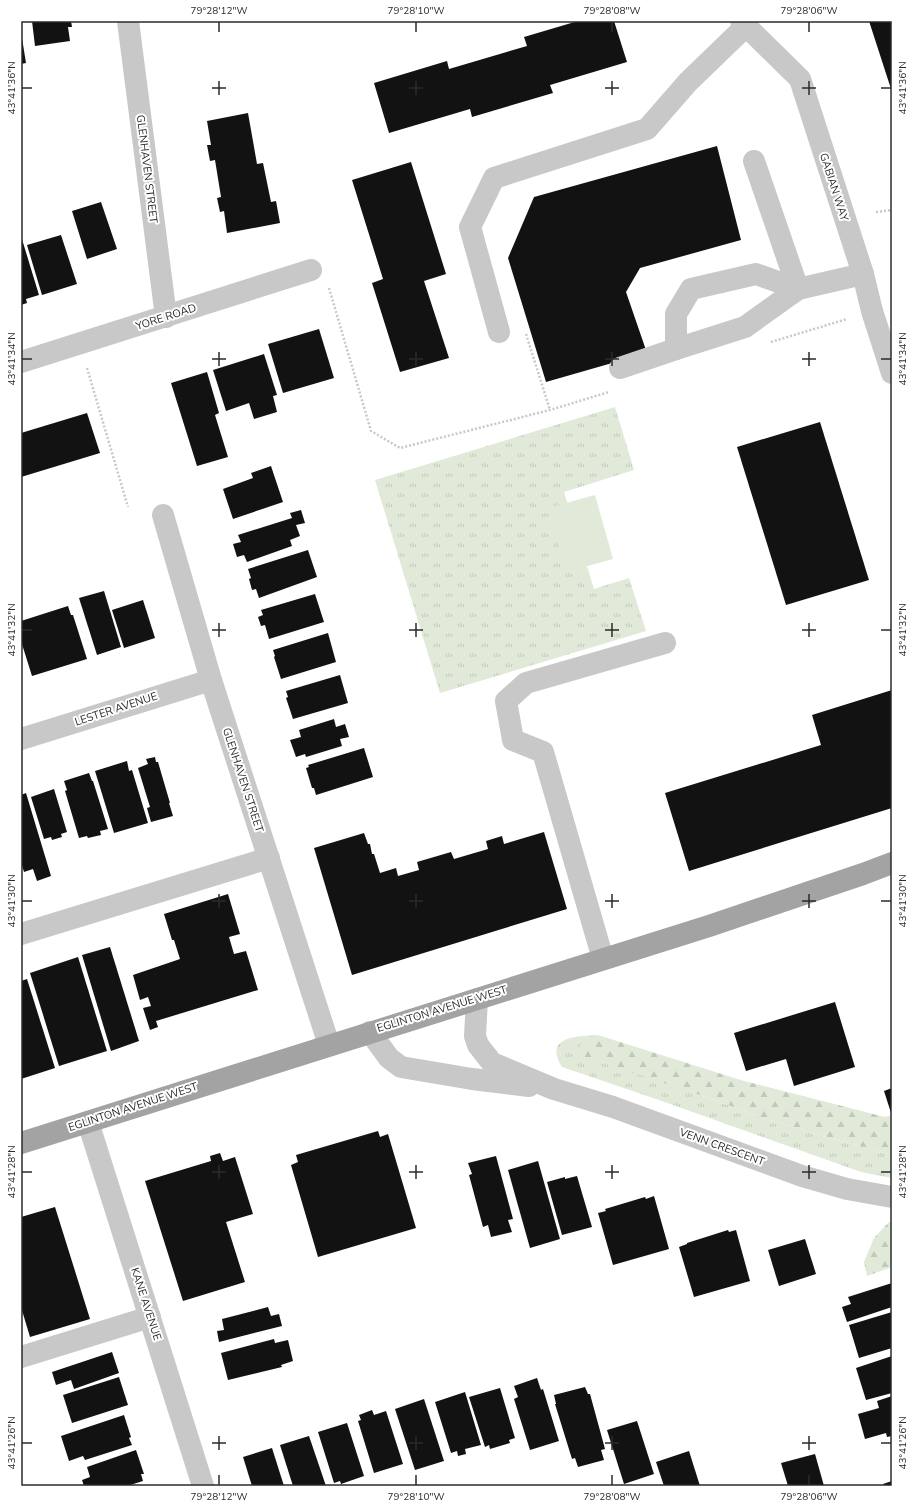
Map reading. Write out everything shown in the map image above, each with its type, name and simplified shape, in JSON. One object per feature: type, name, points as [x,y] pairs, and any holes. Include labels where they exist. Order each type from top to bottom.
[{"type":"main road","name":"EGLINTON AVENUE WEST","points":[[21,1143],[709,926],[892,863]]},
{"type":"main road","name":"EGLINTON AVENUE WEST","points":[[863,874],[892,878]]},
{"type":"street","name":"GLENHAVEN STREET","points":[[128,21],[166,317]]},
{"type":"street","name":"GABIAN WAY","points":[[744,23],[800,79],[863,274],[872,311],[892,373]]},
{"type":"street","points":[[499,332],[470,227],[494,178],[647,129],[688,82],[744,23]]},
{"type":"street","points":[[754,161],[798,289]]},
{"type":"street","name":"YORE ROAD","points":[[21,362],[311,270]]},
{"type":"street","points":[[676,349],[676,314],[691,289],[756,274],[798,289]]},
{"type":"street","points":[[620,368],[745,327],[798,289],[863,274]]},
{"type":"street","name":"GLENHAVEN STREET","points":[[163,515],[211,680],[329,1045]]},
{"type":"street","points":[[603,959],[543,752],[513,740],[506,701],[526,683],[666,643]]},
{"type":"street","name":"LESTER AVENUE","points":[[21,739],[211,680]]},
{"type":"street","points":[[21,934],[269,858]]},
{"type":"street","name":"VENN CRESCENT","points":[[477,999],[475,1036],[478,1045],[492,1063],[554,1089],[613,1107],[802,1176],[847,1189],[892,1197]]},
{"type":"street","name":"VENN CRESCENT","points":[[370,1032],[390,1058],[401,1067],[472,1079],[554,1089]]},
{"type":"street","name":"KANE AVENUE","points":[[88,1122],[203,1486]]},
{"type":"street","points":[[21,1357],[150,1317]]},
{"type":"path","points":[[876,212],[892,210]]},
{"type":"path","points":[[328,284],[371,431],[400,448]]},
{"type":"path","points":[[499,332],[523,325],[550,410]]},
{"type":"path","points":[[87,368],[128,507]]},
{"type":"green space","points":[[615,407],[634,470],[564,492],[594,589],[629,578],[646,631],[440,693],[375,480]]},
{"type":"green space","points":[[595,495],[613,559],[566,572],[548,508]]},
{"type":"green space","points":[[598,1035],[585,1038],[697,1094],[767,1119],[892,1155],[892,1178],[861,1172],[562,1067],[557,1056],[559,1044],[564,1040],[571,1038]]},
{"type":"green space","points":[[598,1035],[744,1081],[885,1117],[892,1115],[892,1155],[767,1119],[585,1057],[579,1047],[585,1038]]},
{"type":"green space","points":[[889,1222],[892,1223],[892,1267],[867,1276],[864,1262],[874,1238]]},
{"type":"building","points":[[32,21],[71,21],[72,27],[68,27],[70,41],[35,46]]},
{"type":"building","points":[[578,21],[614,21],[627,62],[550,85],[553,93],[472,117],[470,109],[389,133],[374,83],[447,61],[449,69],[527,46],[524,37]]},
{"type":"building","points":[[869,21],[892,21],[892,92]]},
{"type":"building","points":[[21,32],[26,63],[21,64]]},
{"type":"building","points":[[248,113],[257,164],[263,163],[271,202],[276,201],[280,223],[227,233],[224,211],[220,212],[217,198],[221,197],[215,160],[210,161],[207,145],[211,145],[207,121]]},
{"type":"building","points":[[717,146],[741,240],[640,268],[626,292],[647,353],[546,382],[508,258],[534,197]]},
{"type":"building","points":[[411,162],[446,274],[424,281],[449,358],[400,372],[372,283],[383,279],[352,180]]},
{"type":"building","points":[[101,202],[117,249],[87,259],[72,211]]},
{"type":"building","points":[[61,235],[77,284],[42,295],[27,245]]},
{"type":"building","points":[[21,236],[39,295],[26,299],[27,303],[21,305]]},
{"type":"building","points":[[319,329],[334,378],[283,393],[268,344]]},
{"type":"building","points":[[264,354],[277,395],[273,396],[277,412],[254,419],[249,403],[226,411],[213,370]]},
{"type":"building","points":[[207,372],[219,413],[215,415],[228,457],[197,466],[171,383]]},
{"type":"building","points":[[87,413],[100,453],[21,477],[21,433]]},
{"type":"building","points":[[820,422],[869,580],[786,605],[737,447]]},
{"type":"building","points":[[271,466],[283,502],[233,519],[223,489],[253,478],[251,473]]},
{"type":"building","points":[[301,510],[305,523],[296,525],[300,536],[290,540],[292,546],[247,562],[244,555],[237,557],[233,544],[241,542],[238,535],[292,518],[290,513]]},
{"type":"building","points":[[308,550],[317,577],[259,598],[256,589],[252,590],[249,579],[251,578],[248,569]]},
{"type":"building","points":[[104,591],[121,647],[97,655],[79,598]]},
{"type":"building","points":[[315,594],[324,622],[269,639],[265,625],[261,626],[258,617],[263,615],[261,610]]},
{"type":"building","points":[[143,600],[155,638],[124,648],[112,610]]},
{"type":"building","points":[[68,606],[71,615],[73,615],[87,659],[32,676],[21,641],[21,621]]},
{"type":"building","points":[[328,633],[336,662],[281,679],[273,650]]},
{"type":"building","points":[[340,675],[348,703],[293,719],[286,698],[288,697],[286,691]]},
{"type":"building","points":[[892,690],[892,808],[689,871],[665,793],[821,745],[812,715]]},
{"type":"building","points":[[334,719],[336,727],[345,724],[349,737],[340,739],[342,746],[306,757],[305,754],[296,757],[290,740],[301,737],[299,730]]},
{"type":"building","points":[[364,748],[373,777],[316,795],[314,788],[312,788],[306,768],[309,767],[308,765]]},
{"type":"building","points":[[155,757],[156,762],[158,762],[173,816],[151,822],[147,808],[150,807],[138,768],[148,764],[146,759]]},
{"type":"building","points":[[127,761],[129,771],[132,770],[148,823],[114,833],[95,771]]},
{"type":"building","points":[[89,773],[93,781],[108,829],[100,831],[101,835],[88,838],[87,836],[79,838],[65,791],[67,790],[64,781]]},
{"type":"building","points":[[54,789],[67,832],[61,834],[62,837],[52,840],[51,837],[44,839],[31,797]]},
{"type":"building","points":[[26,793],[51,876],[37,881],[33,869],[24,872],[21,862],[21,795]]},
{"type":"building","points":[[544,832],[567,909],[352,975],[314,848],[364,833],[368,844],[370,844],[372,854],[374,854],[380,873],[396,868],[398,876],[419,870],[417,862],[451,852],[454,859],[488,849],[486,841],[502,836],[504,844]]},
{"type":"building","points":[[228,894],[240,934],[229,937],[234,954],[246,951],[258,990],[156,1021],[158,1027],[150,1030],[143,1008],[151,1006],[148,997],[140,1000],[133,975],[180,959],[164,914]]},
{"type":"building","points":[[110,947],[139,1041],[111,1051],[82,955]]},
{"type":"building","points":[[78,957],[107,1051],[59,1066],[30,973]]},
{"type":"building","points":[[27,979],[55,1068],[21,1079],[21,981]]},
{"type":"building","points":[[835,1002],[855,1067],[794,1086],[786,1059],[746,1071],[734,1033]]},
{"type":"building","points":[[892,1088],[892,1116],[884,1091]]},
{"type":"building","points":[[378,1131],[380,1137],[388,1134],[416,1228],[318,1257],[291,1165],[298,1162],[296,1155]]},
{"type":"building","points":[[220,1153],[223,1161],[235,1157],[253,1214],[226,1222],[245,1282],[183,1301],[145,1181],[211,1161],[210,1156]]},
{"type":"building","points":[[496,1156],[513,1219],[508,1220],[512,1232],[491,1237],[488,1225],[483,1227],[469,1175],[472,1174],[468,1163]]},
{"type":"building","points":[[538,1161],[560,1239],[530,1248],[508,1170]]},
{"type":"building","points":[[577,1176],[592,1227],[562,1235],[547,1182],[565,1177],[565,1179]]},
{"type":"building","points":[[654,1196],[669,1249],[613,1265],[598,1213],[606,1211],[605,1209],[645,1197],[646,1199]]},
{"type":"building","points":[[55,1207],[90,1319],[30,1337],[21,1307],[21,1217]]},
{"type":"building","points":[[728,1230],[729,1232],[736,1230],[750,1281],[694,1297],[679,1247]]},
{"type":"building","points":[[805,1239],[816,1274],[779,1286],[768,1250]]},
{"type":"building","points":[[892,1283],[892,1307],[847,1322],[842,1307],[851,1304],[848,1297]]},
{"type":"building","points":[[268,1307],[271,1316],[279,1314],[282,1326],[219,1342],[217,1331],[224,1330],[222,1319]]},
{"type":"building","points":[[892,1312],[892,1348],[859,1358],[849,1325]]},
{"type":"building","points":[[274,1339],[275,1343],[288,1340],[293,1361],[281,1365],[282,1367],[228,1380],[221,1353]]},
{"type":"building","points":[[112,1352],[119,1373],[74,1389],[71,1380],[56,1385],[52,1372]]},
{"type":"building","points":[[892,1356],[892,1393],[866,1400],[856,1368]]},
{"type":"building","points":[[119,1377],[128,1405],[72,1423],[63,1395]]},
{"type":"building","points":[[537,1378],[541,1390],[543,1389],[559,1441],[530,1450],[514,1399],[518,1397],[514,1386]]},
{"type":"building","points":[[585,1387],[588,1394],[590,1394],[605,1449],[601,1450],[604,1460],[578,1467],[575,1458],[572,1459],[555,1404],[554,1395]]},
{"type":"building","points":[[500,1388],[515,1438],[509,1440],[510,1443],[490,1449],[489,1445],[485,1447],[469,1397]]},
{"type":"building","points":[[465,1392],[481,1445],[465,1449],[466,1454],[458,1456],[457,1451],[451,1453],[435,1402]]},
{"type":"building","points":[[892,1396],[892,1436],[887,1437],[886,1433],[865,1439],[858,1414],[879,1408],[877,1401]]},
{"type":"building","points":[[424,1399],[444,1461],[415,1470],[395,1409]]},
{"type":"building","points":[[372,1410],[374,1415],[386,1411],[403,1464],[374,1473],[358,1421],[361,1420],[359,1415]]},
{"type":"building","points":[[124,1415],[132,1445],[85,1460],[83,1456],[69,1461],[61,1436]]},
{"type":"building","points":[[637,1421],[654,1474],[624,1484],[607,1430]]},
{"type":"building","points":[[347,1423],[364,1476],[341,1484],[340,1481],[334,1483],[318,1432]]},
{"type":"building","points":[[309,1436],[326,1486],[293,1486],[280,1445]]},
{"type":"building","points":[[272,1448],[284,1486],[252,1486],[243,1457]]},
{"type":"building","points":[[136,1450],[144,1474],[141,1474],[143,1481],[127,1486],[84,1486],[82,1480],[90,1477],[87,1467]]},
{"type":"building","points":[[689,1451],[700,1486],[664,1486],[656,1462]]},
{"type":"building","points":[[815,1454],[824,1486],[788,1486],[781,1463]]},
{"type":"building","points":[[892,1481],[892,1486],[884,1486],[883,1484]]}]
